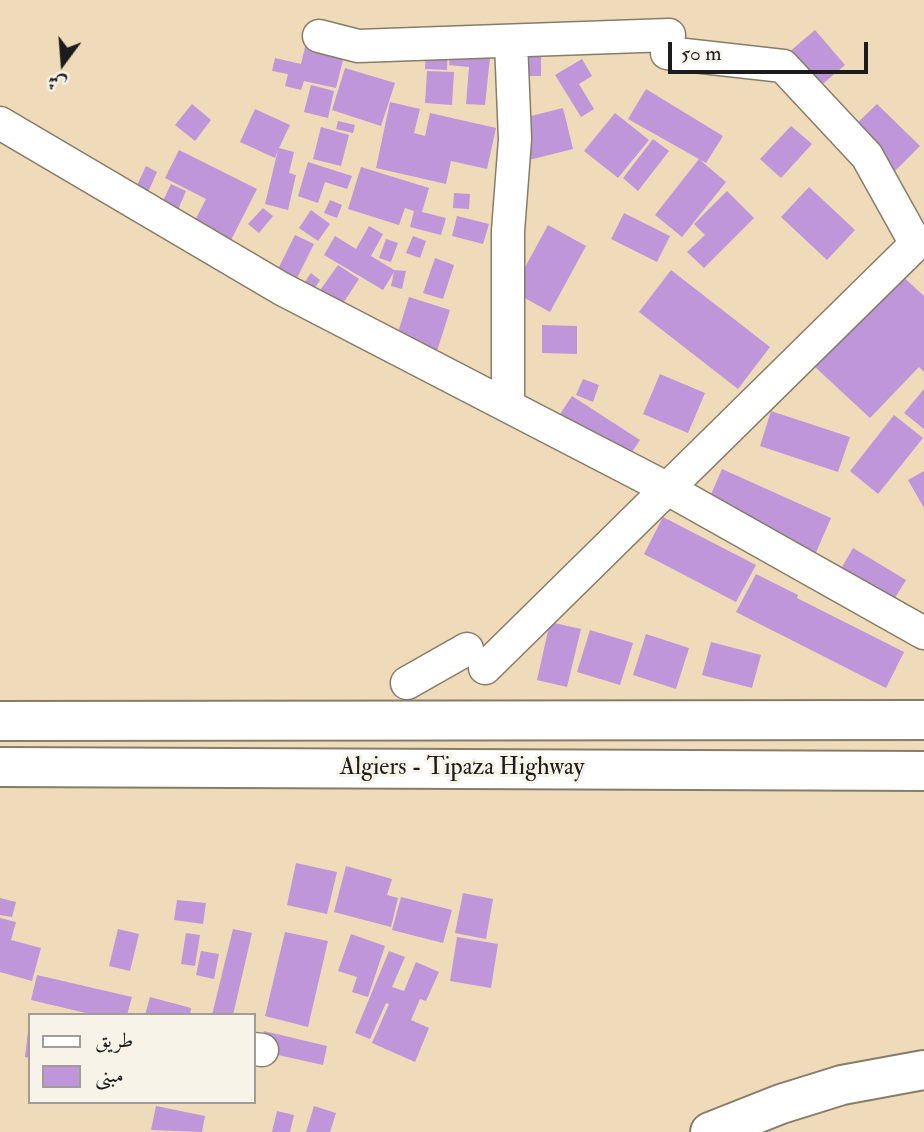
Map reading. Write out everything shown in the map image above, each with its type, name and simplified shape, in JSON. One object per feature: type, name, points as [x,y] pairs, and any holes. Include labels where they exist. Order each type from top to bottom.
[{"type":"main road","name":"Algiers - Tipaza Highway","points":[[0,721],[924,720]]},
{"type":"main road","name":"Algiers - Tipaza Highway","points":[[0,767],[880,771],[924,774]]},
{"type":"main road","points":[[710,1132],[781,1104],[842,1085],[924,1070]]},
{"type":"street","points":[[319,36],[358,46],[669,35],[667,53],[783,66],[867,156],[916,244],[668,489],[476,658],[407,683]]},
{"type":"street","points":[[508,406],[508,230],[515,139],[511,42]]},
{"type":"street","points":[[0,123],[282,289],[668,489],[924,633]]},
{"type":"building","points":[[815,30],[845,65],[805,99],[775,64]]},
{"type":"building","points":[[541,38],[541,76],[496,76],[495,39]]},
{"type":"building","points":[[306,43],[345,52],[336,88],[304,81],[301,90],[285,86],[288,74],[272,71],[275,58],[301,64]]},
{"type":"building","points":[[451,44],[491,48],[485,105],[466,104],[469,67],[449,65]]},
{"type":"building","points":[[426,45],[448,46],[447,70],[425,69]]},
{"type":"building","points":[[582,59],[592,76],[579,84],[594,109],[581,117],[555,75]]},
{"type":"building","points":[[345,68],[395,83],[381,126],[332,110]]},
{"type":"building","points":[[427,71],[454,72],[452,105],[425,103]]},
{"type":"building","points":[[311,85],[334,91],[328,118],[304,112]]},
{"type":"building","points":[[646,89],[723,136],[706,163],[628,119]]},
{"type":"building","points":[[390,102],[420,109],[414,133],[425,136],[430,113],[496,128],[487,169],[451,161],[446,184],[376,168]]},
{"type":"building","points":[[192,104],[211,120],[195,141],[175,125]]},
{"type":"building","points":[[877,104],[920,146],[893,173],[850,130]]},
{"type":"building","points":[[563,108],[573,149],[517,163],[507,122]]},
{"type":"building","points":[[255,109],[290,125],[279,148],[294,152],[289,173],[296,175],[288,210],[265,204],[278,150],[275,158],[240,142]]},
{"type":"building","points":[[615,113],[649,140],[618,178],[584,151]]},
{"type":"building","points":[[338,121],[355,125],[353,133],[336,129]]},
{"type":"building","points":[[791,126],[812,144],[781,178],[760,159]]},
{"type":"building","points":[[321,127],[349,135],[341,166],[313,159]]},
{"type":"building","points":[[653,139],[669,151],[638,191],[623,178]]},
{"type":"building","points":[[179,150],[257,189],[229,244],[192,226],[206,199],[165,178]]},
{"type":"building","points":[[699,159],[726,182],[682,237],[655,215]]},
{"type":"building","points":[[308,162],[352,176],[347,189],[325,182],[318,203],[298,196]]},
{"type":"building","points":[[146,166],[157,172],[145,199],[133,194]]},
{"type":"building","points":[[361,167],[429,188],[422,212],[446,218],[441,235],[410,227],[414,211],[405,208],[399,225],[348,209]]},
{"type":"building","points":[[171,184],[186,191],[177,212],[161,205]]},
{"type":"building","points":[[809,187],[855,230],[827,260],[781,217]]},
{"type":"building","points":[[727,191],[754,218],[704,268],[687,252],[705,235],[694,224]]},
{"type":"building","points":[[454,193],[470,194],[469,209],[453,208]]},
{"type":"building","points":[[330,200],[342,205],[337,218],[324,213]]},
{"type":"building","points":[[263,208],[273,216],[259,233],[248,224]]},
{"type":"building","points":[[311,210],[330,224],[318,241],[299,228]]},
{"type":"building","points":[[624,213],[670,236],[657,262],[611,239]]},
{"type":"building","points":[[457,216],[489,224],[483,244],[452,236]]},
{"type":"building","points":[[548,225],[586,246],[550,312],[512,291]]},
{"type":"building","points":[[369,226],[383,234],[371,256],[394,270],[406,271],[402,289],[391,286],[394,272],[383,290],[324,255],[335,236],[356,249]]},
{"type":"building","points":[[295,235],[314,244],[289,294],[270,285]]},
{"type":"building","points":[[413,236],[426,241],[420,258],[406,253]]},
{"type":"building","points":[[386,239],[398,243],[391,262],[379,258]]},
{"type":"building","points":[[435,258],[454,265],[443,299],[423,293]]},
{"type":"building","points":[[338,265],[359,279],[338,311],[316,296]]},
{"type":"building","points":[[671,270],[770,347],[738,389],[639,312]]},
{"type":"building","points":[[311,273],[320,280],[308,298],[298,292]]},
{"type":"building","points":[[900,274],[924,296],[924,372],[919,367],[870,418],[814,366]]},
{"type":"building","points":[[409,297],[450,310],[437,351],[396,339]]},
{"type":"building","points":[[542,325],[577,326],[577,354],[542,353]]},
{"type":"building","points":[[660,374],[705,393],[688,433],[643,414]]},
{"type":"building","points":[[583,379],[599,385],[593,402],[576,395]]},
{"type":"building","points":[[924,389],[924,429],[904,413]]},
{"type":"building","points":[[572,396],[640,440],[626,461],[558,417]]},
{"type":"building","points":[[771,411],[850,437],[838,472],[760,446]]},
{"type":"building","points":[[894,415],[923,438],[878,494],[850,471]]},
{"type":"building","points":[[722,469],[831,518],[814,557],[705,508]]},
{"type":"building","points":[[924,471],[924,508],[908,480]]},
{"type":"building","points":[[663,517],[756,565],[736,602],[644,554]]},
{"type":"building","points":[[853,548],[906,580],[890,606],[838,574]]},
{"type":"building","points":[[756,574],[798,595],[797,598],[904,652],[886,688],[736,612]]},
{"type":"building","points":[[550,622],[581,629],[567,687],[537,680]]},
{"type":"building","points":[[590,630],[633,643],[620,685],[577,672]]},
{"type":"building","points":[[646,634],[689,648],[676,689],[633,675]]},
{"type":"building","points":[[711,642],[761,655],[752,688],[702,675]]},
{"type":"building","points":[[296,863],[337,872],[327,914],[287,905]]},
{"type":"building","points":[[346,866],[392,879],[387,895],[398,898],[391,927],[334,912]]},
{"type":"building","points":[[463,893],[493,899],[486,939],[455,933]]},
{"type":"building","points":[[401,897],[452,910],[443,943],[392,930]]},
{"type":"building","points":[[0,898],[16,902],[12,917],[0,915]]},
{"type":"building","points":[[177,900],[206,903],[203,924],[174,920]]},
{"type":"building","points":[[0,918],[16,922],[11,940],[41,948],[32,981],[0,972]]},
{"type":"building","points":[[118,929],[139,934],[130,971],[109,966]]},
{"type":"building","points":[[233,929],[252,933],[233,1013],[212,1013]]},
{"type":"building","points":[[285,932],[328,941],[308,1027],[265,1016]]},
{"type":"building","points":[[186,933],[200,935],[195,966],[181,964]]},
{"type":"building","points":[[351,934],[385,946],[368,997],[352,992],[357,977],[338,971]]},
{"type":"building","points":[[457,937],[498,944],[491,988],[450,981]]},
{"type":"building","points":[[201,951],[219,954],[214,979],[196,975]]},
{"type":"building","points":[[389,951],[405,957],[392,987],[404,991],[416,962],[439,972],[426,1001],[420,999],[411,1020],[429,1028],[415,1062],[372,1043],[389,1004],[386,1003],[370,1039],[355,1033]]},
{"type":"building","points":[[37,975],[132,997],[128,1013],[86,1013],[31,1000]]},
{"type":"building","points":[[150,997],[191,1008],[190,1013],[146,1013]]},
{"type":"building","points":[[28,1031],[28,1058],[25,1057]]},
{"type":"building","points":[[264,1031],[327,1046],[323,1065],[260,1051]]},
{"type":"building","points":[[156,1106],[205,1116],[202,1132],[151,1130]]},
{"type":"building","points":[[314,1106],[336,1113],[330,1132],[306,1132]]},
{"type":"building","points":[[277,1111],[294,1115],[290,1132],[272,1132]]}]
